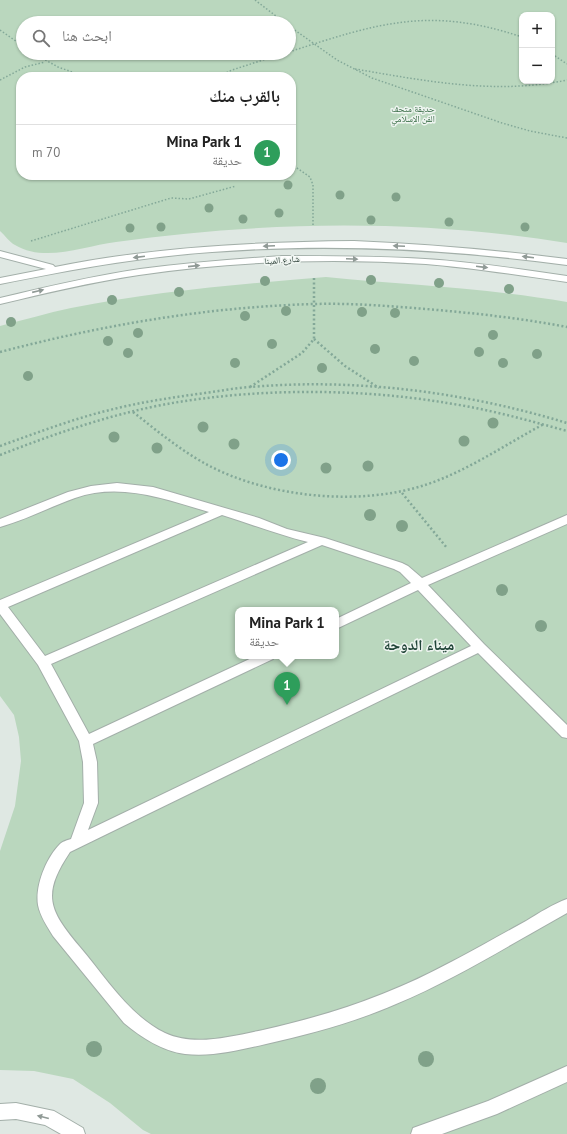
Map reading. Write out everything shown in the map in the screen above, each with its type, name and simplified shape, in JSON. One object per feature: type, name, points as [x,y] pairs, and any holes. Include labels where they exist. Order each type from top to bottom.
[{"type":"street","name":"شارع المينا","points":[[0,281],[57,268],[190,251],[313,244],[456,250],[567,262]]},
{"type":"street","points":[[0,254],[28,263],[57,268]]},
{"type":"street","name":"شارع المينا","points":[[0,301],[83,281],[131,273],[215,264],[313,258],[445,263],[567,279]]},
{"type":"street","points":[[0,524],[72,495],[91,490],[117,487],[149,490],[221,511],[284,532],[321,541],[398,566],[404,569],[420,584],[480,647],[567,733]]},
{"type":"street","points":[[77,841],[91,802],[90,762],[86,741],[42,662],[0,605],[221,511]]},
{"type":"street","points":[[339,623],[461,565],[567,519]]},
{"type":"street","points":[[42,662],[321,541]]},
{"type":"street","points":[[480,647],[65,848],[53,863],[46,880],[44,898],[48,916],[58,932],[123,1011],[135,1023],[148,1033],[163,1040],[185,1046],[206,1047],[229,1045],[284,1033],[339,1018],[391,999],[439,976],[567,905]]},
{"type":"street","points":[[86,741],[262,659]]},
{"type":"street","points":[[419,1134],[491,1108],[567,1074]]},
{"type":"street","points":[[0,1112],[16,1111],[48,1117],[78,1134]]},
{"type":"path","points":[[255,0],[276,16]]},
{"type":"path","points":[[296,50],[374,26],[402,20],[458,21],[485,26],[519,37]]},
{"type":"path","points":[[0,30],[16,41]]},
{"type":"path","points":[[296,31],[312,44],[350,68],[372,78],[502,123],[530,131],[567,138]]},
{"type":"path","points":[[555,56],[567,64]]},
{"type":"path","points":[[42,60],[70,72]]},
{"type":"path","points":[[228,72],[263,60]]},
{"type":"path","points":[[0,80],[25,67],[45,62]]},
{"type":"path","points":[[350,68],[426,80],[480,86],[533,87],[567,80]]},
{"type":"path","points":[[296,167],[310,177],[313,185],[313,244]]},
{"type":"path","points":[[30,241],[171,198],[189,199],[236,186]]},
{"type":"path","points":[[249,388],[302,353],[314,339],[313,258]]},
{"type":"path","points":[[0,352],[55,337],[132,322],[220,311],[314,304],[397,306],[486,314],[544,322],[567,327]]},
{"type":"path","points":[[314,339],[348,369],[380,388]]},
{"type":"path","points":[[0,446],[96,413],[169,398],[249,388],[323,385],[430,392],[481,401],[546,416],[567,423]]},
{"type":"path","points":[[0,455],[68,429],[133,412],[177,404],[246,395],[291,393],[382,395],[438,401],[508,414],[567,431]]},
{"type":"path","points":[[133,412],[198,459],[234,477],[262,486],[292,492],[319,495],[364,496],[402,493],[428,485],[456,472],[544,424]]},
{"type":"path","points":[[402,493],[461,565]]},
{"type":"green space","name":"حديقة متحف الفن الإسلامي","points":[[0,0],[567,0],[567,243],[511,235],[455,230],[342,226],[228,230],[172,235],[116,242],[65,252],[52,253],[39,253],[13,244],[0,231]]},
{"type":"green space","points":[[326,277],[507,293],[567,302],[567,1134],[151,1134],[143,1130],[110,1103],[73,1079],[34,1071],[0,1070],[0,851],[15,806],[21,761],[19,737],[14,715],[0,696],[0,326],[44,314],[103,302],[230,285]]},
{"type":"place","name":"Mina Park 1","points":[[287,705]]},
{"type":"district","name":"ميناء الدوحة","points":[[419,645]]}]
